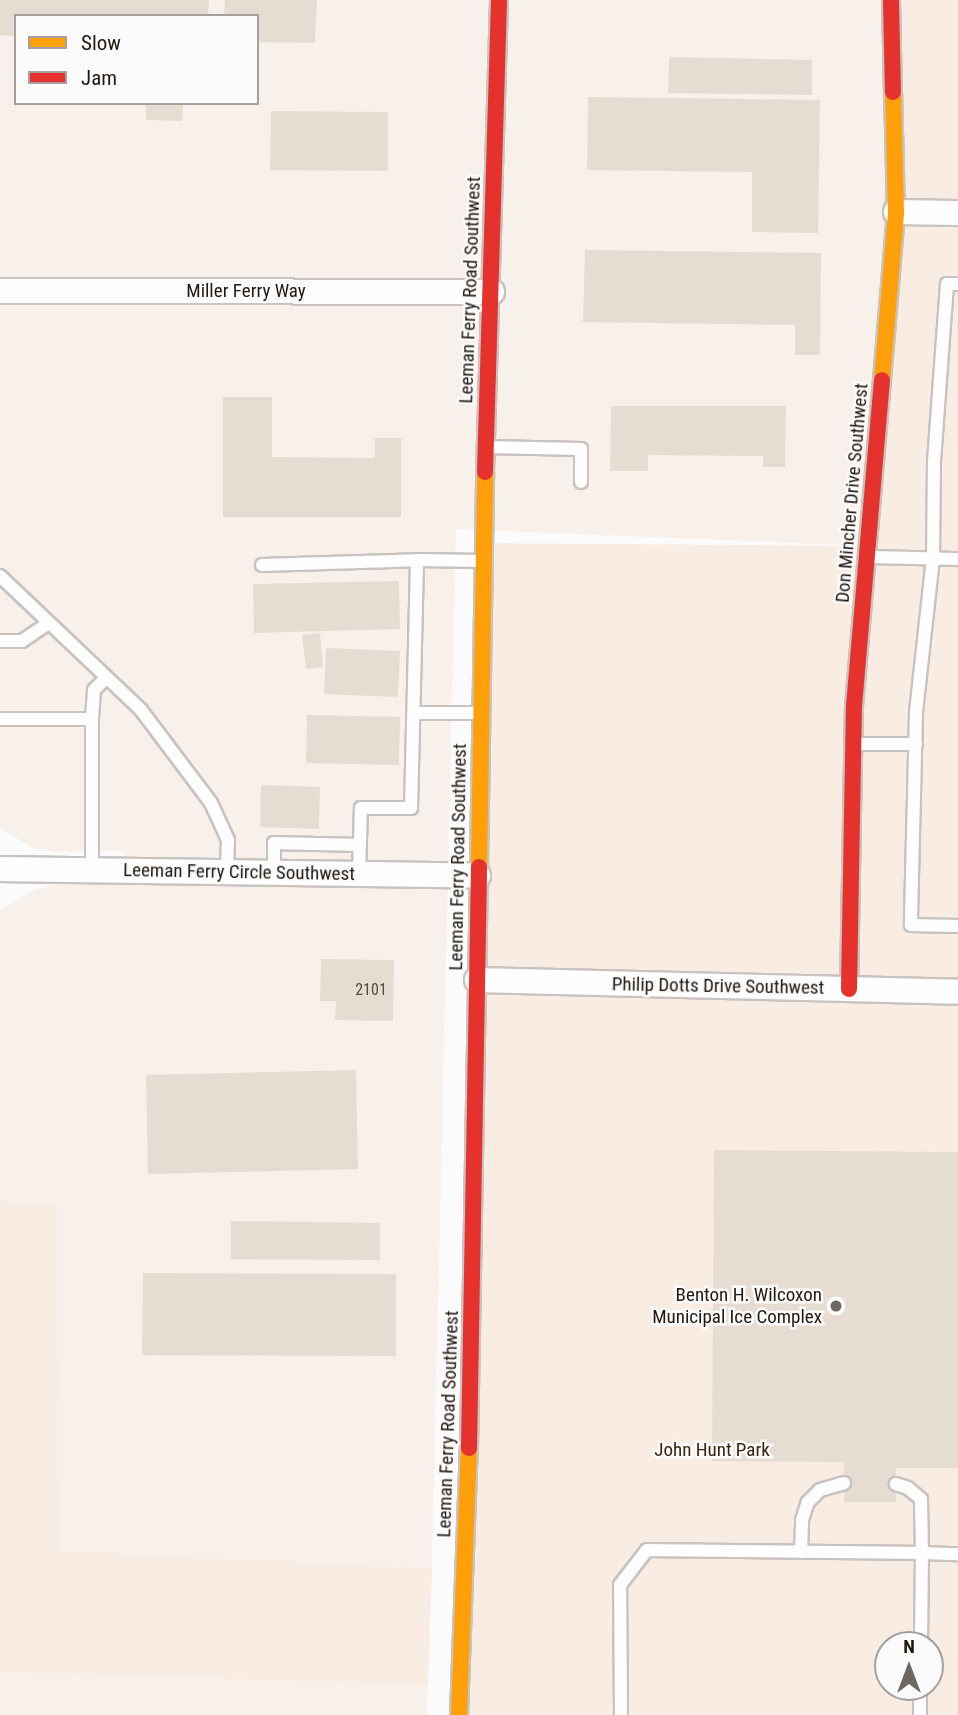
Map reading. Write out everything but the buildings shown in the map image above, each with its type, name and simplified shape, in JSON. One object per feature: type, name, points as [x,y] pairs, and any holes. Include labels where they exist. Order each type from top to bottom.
[{"type":"street","name":"Leeman Ferry Road Southwest","points":[[459,1715],[472,1380],[480,713],[499,0]]},
{"type":"street","name":"Don Mincher Drive Southwest","points":[[849,989],[853,744],[896,212],[891,0]]},
{"type":"street","points":[[896,212],[958,213]]},
{"type":"street","name":"Miller Ferry Way","points":[[0,291],[492,292]]},
{"type":"street","name":"Leeman Ferry Circle Southwest","points":[[0,869],[478,876]]},
{"type":"street","name":"Philip Dotts Drive Southwest","points":[[477,980],[958,992]]},
{"type":"lane","points":[[958,284],[947,284],[934,463],[933,558],[916,744],[911,925],[958,926]]},
{"type":"lane","points":[[487,447],[581,449],[581,481]]},
{"type":"lane","points":[[868,557],[958,559]]},
{"type":"lane","points":[[359,874],[361,808],[411,808],[417,560]]},
{"type":"lane","points":[[262,565],[417,560],[483,561]]},
{"type":"lane","points":[[0,576],[141,710],[211,803],[228,840],[227,873]]},
{"type":"lane","points":[[0,641],[22,641],[50,623]]},
{"type":"lane","points":[[92,871],[94,690],[106,678]]},
{"type":"lane","points":[[414,713],[480,713]]},
{"type":"lane","points":[[0,719],[92,719]]},
{"type":"lane","points":[[853,744],[916,744]]},
{"type":"lane","points":[[274,873],[274,843],[360,845]]},
{"type":"lane","points":[[801,1552],[802,1520],[808,1502],[820,1490],[844,1483]]},
{"type":"lane","points":[[896,1484],[908,1488],[921,1499],[921,1631]]},
{"type":"lane","points":[[621,1715],[620,1585],[647,1550],[958,1554]]},
{"type":"shaded area","points":[[0,0],[891,0],[869,546],[456,529],[432,1568],[60,1552],[58,1204],[0,1201],[0,910],[34,890],[61,883],[124,883],[124,851],[54,852],[34,849],[0,828]]},
{"type":"shaded area","points":[[0,1672],[428,1685],[427,1715],[0,1715]]},
{"type":"green space","name":"John Hunt Park","points":[[891,0],[958,0],[958,1715],[459,1715],[483,543],[869,546]]},
{"type":"green space","points":[[0,1201],[58,1204],[60,1551],[432,1568],[428,1685],[0,1672]]},
{"type":"traffic: slow","points":[[882,380],[896,212],[893,92]]},
{"type":"traffic: slow","points":[[479,867],[485,472]]},
{"type":"traffic: slow","points":[[459,1715],[469,1448]]},
{"type":"traffic: jam","points":[[485,472],[499,0]]},
{"type":"traffic: jam","points":[[891,0],[893,92]]},
{"type":"traffic: jam","points":[[849,989],[854,706],[882,380]]},
{"type":"traffic: jam","points":[[469,1448],[479,867]]},
{"type":"place","name":"Benton H. Wilcoxon Municipal Ice Complex","points":[[836,1306]]}]
